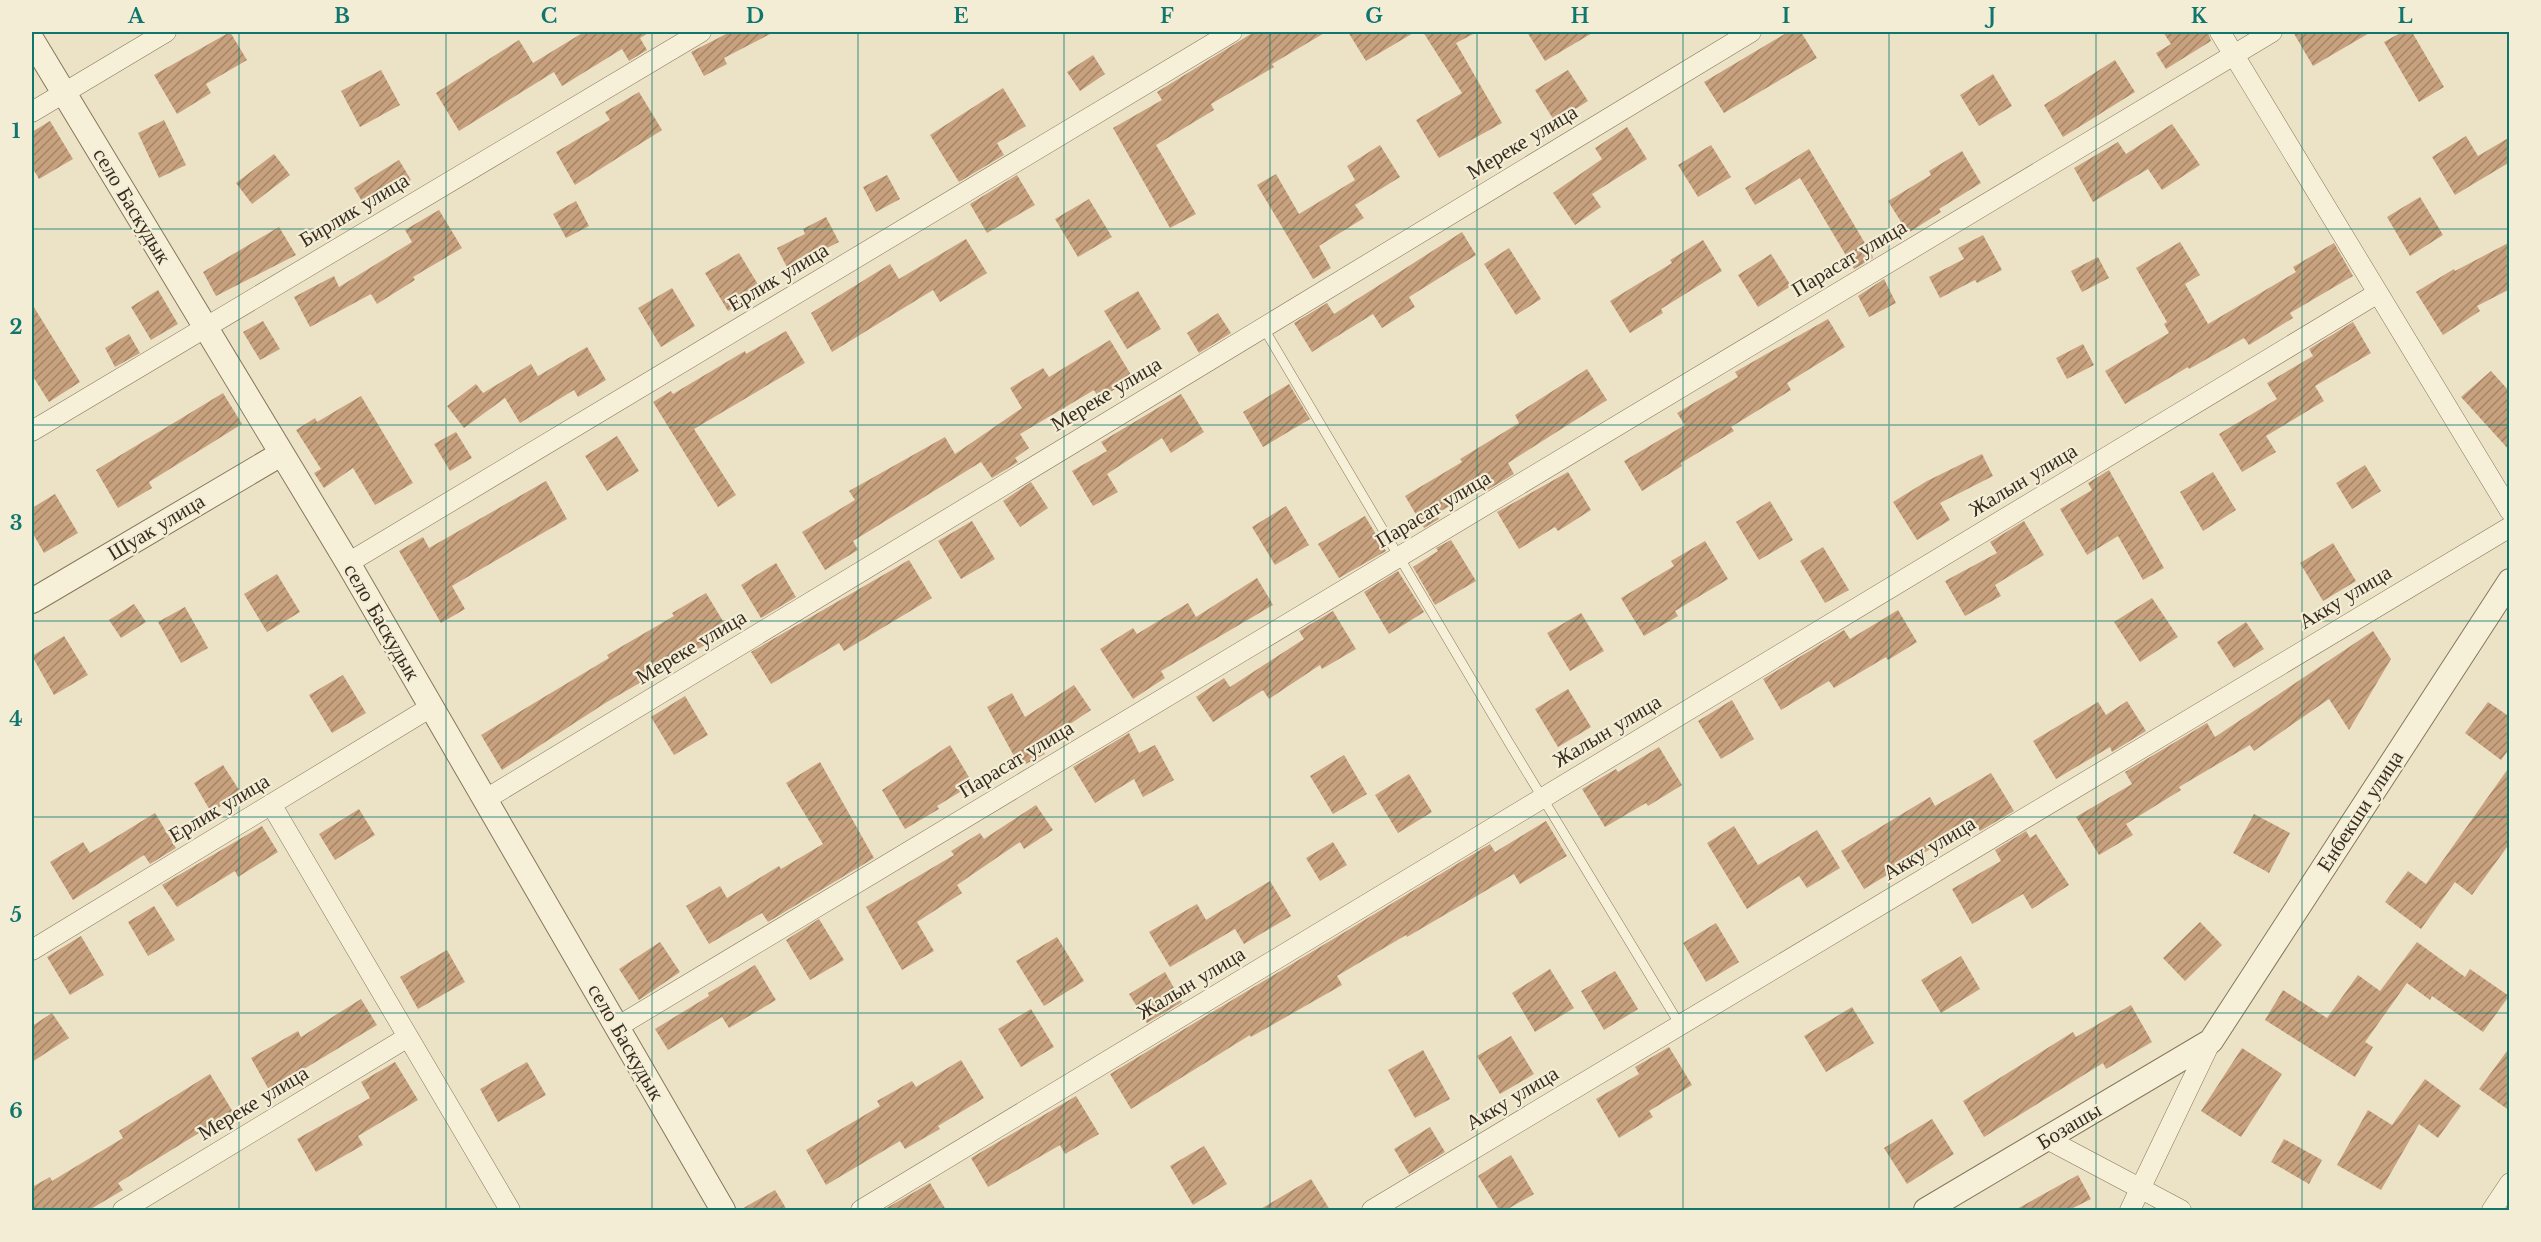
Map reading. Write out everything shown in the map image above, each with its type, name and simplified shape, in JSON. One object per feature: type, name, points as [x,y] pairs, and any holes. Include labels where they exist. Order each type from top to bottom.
[{"type":"street","points":[[32,112],[166,32]]},
{"type":"street","name":"Бирлик улица","points":[[32,431],[701,32]]},
{"type":"street","name":"Ерлик улица","points":[[348,563],[1232,32]]},
{"type":"street","name":"Мереке улица","points":[[486,799],[1751,32]]},
{"type":"street","points":[[2220,32],[2510,511]]},
{"type":"street","name":"Парасат улица","points":[[617,1027],[2272,32]]},
{"type":"street","name":"село Баскудык","points":[[32,40],[348,563],[723,1210]]},
{"type":"street","name":"Жалын улица","points":[[861,1210],[2378,293]]},
{"type":"street","name":"Шуак улица","points":[[32,601],[281,454]]},
{"type":"street","name":"Акку улица","points":[[1372,1210],[2510,526]]},
{"type":"street","name":"Енбекши улица","points":[[2211,1041],[2510,581]]},
{"type":"street","name":"Ерлик улица","points":[[32,950],[431,707]]},
{"type":"street","points":[[271,804],[510,1210]]},
{"type":"street","name":"Мереке улица","points":[[123,1210],[408,1037]]},
{"type":"street","points":[[2130,1210],[2211,1041]]},
{"type":"street","name":"Бозашы","points":[[1926,1210],[2211,1041]]},
{"type":"street","points":[[2047,1139],[2181,1210]]},
{"type":"street","points":[[2492,1210],[2510,1183]]},
{"type":"lane","points":[[1263,327],[1508,741],[1680,1025]]},
{"type":"building","points":[[230,32],[247,60],[206,84],[211,93],[177,114],[154,75]]},
{"type":"building","points":[[584,32],[650,32],[640,38],[647,50],[629,61],[622,49],[562,86],[554,72],[459,131],[436,93],[519,40],[533,63]]},
{"type":"building","points":[[730,32],[774,32],[724,58],[727,64],[704,76],[691,52]]},
{"type":"building","points":[[1254,32],[1326,32],[1272,64],[1274,67],[1211,104],[1214,110],[1156,145],[1196,214],[1170,228],[1113,128],[1162,100],[1157,92]]},
{"type":"building","points":[[1348,32],[1415,32],[1366,61]]},
{"type":"building","points":[[1423,32],[1477,32],[1456,43],[1502,123],[1439,158],[1416,120],[1462,93]]},
{"type":"building","points":[[1527,32],[1594,32],[1545,61]]},
{"type":"building","points":[[1788,32],[1801,32],[1817,58],[1724,113],[1704,82]]},
{"type":"building","points":[[2163,32],[2208,32],[2211,41],[2166,69],[2156,53],[2171,44]]},
{"type":"building","points":[[2293,32],[2371,32],[2313,66]]},
{"type":"building","points":[[2402,32],[2412,32],[2444,87],[2419,102],[2384,42]]},
{"type":"building","points":[[1093,55],[1105,74],[1080,91],[1067,72]]},
{"type":"building","points":[[2115,60],[2135,92],[2063,137],[2044,105]]},
{"type":"building","points":[[381,70],[400,105],[360,127],[341,91]]},
{"type":"building","points":[[1568,70],[1588,101],[1555,122],[1535,90]]},
{"type":"building","points":[[1993,74],[2012,106],[1979,126],[1960,95]]},
{"type":"building","points":[[1003,88],[1026,126],[997,143],[1004,155],[959,182],[930,135]]},
{"type":"building","points":[[639,92],[662,130],[575,185],[556,152],[610,120],[605,112]]},
{"type":"building","points":[[164,120],[186,165],[159,178],[138,133]]},
{"type":"building","points":[[50,121],[73,159],[39,179],[32,167],[32,132]]},
{"type":"building","points":[[2172,124],[2200,165],[2162,190],[2148,169],[2093,202],[2074,168],[2118,142],[2126,154]]},
{"type":"building","points":[[1627,127],[1647,159],[1592,194],[1601,207],[1575,225],[1553,193],[1602,159],[1595,148]]},
{"type":"building","points":[[2466,136],[2478,156],[2510,137],[2510,162],[2455,195],[2432,157]]},
{"type":"building","points":[[1380,145],[1400,177],[1355,205],[1364,218],[1319,246],[1331,268],[1313,279],[1257,185],[1276,174],[1299,214],[1355,180],[1347,166]]},
{"type":"building","points":[[1711,145],[1731,177],[1698,197],[1678,165]]},
{"type":"building","points":[[1809,149],[1872,255],[1873,258],[1854,269],[1800,178],[1755,205],[1745,188]]},
{"type":"building","points":[[1962,151],[1981,183],[1939,209],[1941,212],[1908,233],[1888,201],[1931,175],[1929,171]]},
{"type":"building","points":[[274,154],[290,175],[252,204],[236,183]]},
{"type":"building","points":[[399,160],[411,180],[366,208],[354,188]]},
{"type":"building","points":[[887,175],[900,199],[876,212],[863,187]]},
{"type":"building","points":[[1017,175],[1035,205],[987,233],[970,204]]},
{"type":"building","points":[[2420,197],[2443,235],[2410,256],[2387,217]]},
{"type":"building","points":[[1089,199],[1112,237],[1078,257],[1055,219]]},
{"type":"building","points":[[576,201],[589,226],[566,238],[553,214]]},
{"type":"building","points":[[439,210],[462,248],[413,277],[415,280],[377,304],[371,294],[310,327],[294,297],[334,276],[339,287],[412,242],[405,230]]},
{"type":"building","points":[[826,217],[839,242],[811,256],[814,260],[790,273],[777,248],[805,234],[803,229]]},
{"type":"building","points":[[279,227],[296,255],[216,296],[203,272]]},
{"type":"building","points":[[1462,232],[1476,255],[1409,297],[1415,307],[1382,328],[1373,314],[1312,352],[1294,323],[1327,303],[1334,314]]},
{"type":"building","points":[[1983,235],[2002,270],[1977,283],[1975,280],[1940,298],[1929,277],[1964,259],[1958,248]]},
{"type":"building","points":[[966,239],[987,273],[940,302],[933,290],[832,352],[811,313],[890,264],[899,279]]},
{"type":"building","points":[[1703,240],[1722,271],[1661,309],[1663,313],[1630,333],[1610,301],[1672,263],[1670,260]]},
{"type":"building","points":[[2180,242],[2200,275],[2185,284],[2208,324],[2296,272],[2293,267],[2334,243],[2353,276],[2290,313],[2293,318],[2249,345],[2244,338],[2189,369],[2188,367],[2125,404],[2105,371],[2169,333],[2164,324],[2167,322],[2136,268]]},
{"type":"building","points":[[2510,242],[2510,289],[2477,306],[2480,311],[2443,335],[2416,292],[2454,269],[2455,271]]},
{"type":"building","points":[[1509,248],[1541,299],[1516,315],[1484,264]]},
{"type":"building","points":[[739,253],[762,291],[728,311],[705,273]]},
{"type":"building","points":[[1771,254],[1791,286],[1758,307],[1738,275]]},
{"type":"building","points":[[2098,257],[2109,278],[2082,292],[2071,271]]},
{"type":"building","points":[[1884,279],[1896,303],[1869,317],[1858,296]]},
{"type":"building","points":[[672,288],[695,326],[661,347],[638,308]]},
{"type":"building","points":[[158,290],[178,324],[151,340],[131,307]]},
{"type":"building","points":[[1138,291],[1161,329],[1127,349],[1104,311]]},
{"type":"building","points":[[32,304],[80,382],[49,402],[32,375]]},
{"type":"building","points":[[1218,313],[1231,333],[1199,353],[1187,333]]},
{"type":"building","points":[[1828,319],[1845,347],[1787,383],[1791,390],[1731,427],[1734,431],[1681,463],[1682,466],[1642,491],[1624,461],[1685,425],[1677,413],[1738,377],[1735,372]]},
{"type":"building","points":[[263,321],[280,349],[260,360],[243,332]]},
{"type":"building","points":[[2353,322],[2371,353],[2315,386],[2324,401],[2266,436],[2276,452],[2242,472],[2219,434],[2277,399],[2267,383],[2313,356],[2309,349]]},
{"type":"building","points":[[786,331],[805,363],[694,429],[736,495],[718,507],[653,402],[671,391],[673,394],[745,351],[746,354]]},
{"type":"building","points":[[129,334],[140,353],[115,367],[105,348]]},
{"type":"building","points":[[1110,340],[1133,378],[1099,399],[1094,390],[1020,434],[1029,448],[1015,458],[1018,462],[992,478],[981,462],[853,541],[858,550],[825,570],[802,532],[855,500],[849,491],[945,437],[955,454],[1022,408],[1010,388],[1043,368],[1049,377]]},
{"type":"building","points":[[2083,344],[2094,365],[2067,379],[2056,358]]},
{"type":"building","points":[[587,347],[606,380],[578,397],[574,390],[520,423],[505,398],[464,428],[447,406],[476,384],[483,393],[531,364],[538,376]]},
{"type":"building","points":[[1587,369],[1607,400],[1508,463],[1514,474],[1484,492],[1478,489],[1436,514],[1439,519],[1424,528],[1405,496],[1462,462],[1460,459],[1519,423],[1515,415]]},
{"type":"building","points":[[2491,371],[2510,392],[2510,451],[2461,397]]},
{"type":"building","points":[[1289,384],[1310,419],[1263,447],[1243,412]]},
{"type":"building","points":[[223,393],[242,424],[149,482],[152,488],[118,508],[96,470]]},
{"type":"building","points":[[1181,394],[1204,432],[1171,453],[1162,438],[1107,474],[1118,492],[1093,506],[1072,471],[1107,451],[1101,442]]},
{"type":"building","points":[[361,396],[413,483],[375,505],[353,468],[324,488],[314,473],[321,469],[296,430],[315,418],[317,422]]},
{"type":"building","points":[[456,432],[472,458],[450,471],[434,444]]},
{"type":"building","points":[[617,436],[639,471],[607,491],[585,456]]},
{"type":"building","points":[[1982,454],[1993,476],[1940,503],[1950,520],[1917,540],[1893,502],[1927,481]]},
{"type":"building","points":[[2365,465],[2381,491],[2352,509],[2336,483]]},
{"type":"building","points":[[2109,470],[2164,568],[2143,580],[2118,536],[2087,555],[2060,509],[2092,490],[2088,483]]},
{"type":"building","points":[[1568,472],[1591,510],[1558,531],[1555,527],[1519,549],[1497,512]]},
{"type":"building","points":[[2213,472],[2236,510],[2203,531],[2180,492]]},
{"type":"building","points":[[546,481],[567,519],[452,586],[465,609],[441,623],[399,551],[423,537],[429,548]]},
{"type":"building","points":[[1031,482],[1048,508],[1020,527],[1003,501]]},
{"type":"building","points":[[55,494],[78,533],[44,553],[32,532],[32,508]]},
{"type":"building","points":[[1770,501],[1793,540],[1759,560],[1736,522]]},
{"type":"building","points":[[1286,506],[1309,545],[1275,565],[1252,527]]},
{"type":"building","points":[[1365,516],[1386,551],[1339,578],[1318,544]]},
{"type":"building","points":[[972,521],[995,559],[961,579],[938,541]]},
{"type":"building","points":[[2024,521],[2044,555],[1995,585],[2001,596],[1965,616],[1945,581],[1997,553],[1990,542]]},
{"type":"building","points":[[1451,540],[1476,581],[1435,605],[1413,567],[1438,551],[1436,548]]},
{"type":"building","points":[[1705,541],[1728,579],[1675,611],[1678,616],[1644,636],[1621,598],[1674,566],[1671,561]]},
{"type":"building","points":[[2333,543],[2356,581],[2323,601],[2300,563]]},
{"type":"building","points":[[1823,547],[1849,590],[1825,603],[1800,561]]},
{"type":"building","points":[[909,560],[932,598],[844,651],[839,643],[771,684],[751,652]]},
{"type":"building","points":[[776,563],[796,597],[761,618],[741,585]]},
{"type":"building","points":[[1398,571],[1424,612],[1389,634],[1364,592]]},
{"type":"building","points":[[277,574],[300,612],[267,632],[244,594]]},
{"type":"building","points":[[1257,578],[1273,605],[1161,671],[1165,678],[1133,699],[1100,649],[1133,628],[1137,634],[1188,603],[1196,617]]},
{"type":"building","points":[[706,593],[729,631],[607,702],[502,770],[481,735],[609,658],[607,655],[674,616],[672,613]]},
{"type":"building","points":[[2152,598],[2178,637],[2140,662],[2114,622]]},
{"type":"building","points":[[134,604],[146,622],[121,638],[109,620]]},
{"type":"building","points":[[185,607],[208,648],[181,663],[158,622]]},
{"type":"building","points":[[1898,610],[1917,642],[1888,660],[1886,657],[1834,688],[1829,681],[1781,710],[1763,679],[1844,630],[1850,639]]},
{"type":"building","points":[[1333,611],[1356,649],[1322,669],[1320,665],[1269,699],[1263,690],[1213,722],[1196,697],[1224,678],[1230,687],[1304,639],[1299,631]]},
{"type":"building","points":[[1581,613],[1604,651],[1570,671],[1547,633]]},
{"type":"building","points":[[2246,622],[2264,649],[2234,668],[2217,642]]},
{"type":"building","points":[[2373,631],[2391,659],[2349,730],[2329,699],[2254,751],[2250,745],[2179,787],[2181,790],[2126,824],[2133,835],[2099,855],[2076,817],[2132,784],[2125,772],[2207,723],[2215,737]]},
{"type":"building","points":[[64,636],[88,675],[54,695],[32,656]]},
{"type":"building","points":[[343,675],[366,713],[332,733],[309,695]]},
{"type":"building","points":[[1074,685],[1091,710],[1040,744],[1045,754],[1020,767],[987,707],[1012,693],[1025,717]]},
{"type":"building","points":[[1568,689],[1591,727],[1558,747],[1535,709]]},
{"type":"building","points":[[685,696],[708,735],[674,755],[651,717]]},
{"type":"building","points":[[1732,700],[1754,739],[1721,759],[1698,721]]},
{"type":"building","points":[[2127,701],[2146,731],[2112,752],[2110,747],[2056,779],[2033,741],[2098,702],[2106,715]]},
{"type":"building","points":[[2488,702],[2510,717],[2510,748],[2501,760],[2465,733]]},
{"type":"building","points":[[1129,733],[1139,753],[1155,745],[1174,780],[1143,797],[1134,779],[1095,803],[1073,767]]},
{"type":"building","points":[[950,745],[973,784],[937,806],[939,809],[905,829],[882,790]]},
{"type":"building","points":[[1659,747],[1682,785],[1648,806],[1646,803],[1605,827],[1582,789],[1616,769],[1618,772]]},
{"type":"building","points":[[1344,755],[1367,794],[1333,814],[1310,776]]},
{"type":"building","points":[[820,762],[874,858],[768,922],[762,913],[709,944],[686,906],[720,886],[727,898],[779,866],[781,869],[823,844],[786,783]]},
{"type":"building","points":[[223,765],[241,793],[211,812],[194,783]]},
{"type":"building","points":[[2510,766],[2510,843],[2472,895],[2455,882],[2421,929],[2385,902],[2408,871],[2426,884]]},
{"type":"building","points":[[1991,773],[2014,811],[1980,831],[1975,822],[1864,889],[1841,851],[1930,797],[1935,806]]},
{"type":"building","points":[[1409,774],[1432,812],[1398,833],[1375,795]]},
{"type":"building","points":[[1036,805],[1053,830],[1024,849],[1020,842],[957,885],[962,893],[917,922],[934,951],[902,970],[866,907],[954,855],[951,851],[980,833],[984,839]]},
{"type":"building","points":[[359,809],[375,835],[335,860],[319,834]]},
{"type":"building","points":[[155,813],[176,848],[150,864],[144,855],[73,900],[50,862],[83,842],[90,853]]},
{"type":"building","points":[[2254,814],[2290,833],[2269,873],[2233,853]]},
{"type":"building","points":[[1546,821],[1567,856],[1520,884],[1514,874],[1407,937],[1406,935],[1337,976],[1342,985],[1251,1037],[1250,1035],[1131,1109],[1110,1074],[1490,844],[1495,852]]},
{"type":"building","points":[[262,826],[278,852],[238,877],[235,871],[177,907],[162,885]]},
{"type":"building","points":[[1734,826],[1758,865],[1817,830],[1840,868],[1807,888],[1799,876],[1747,909],[1707,843]]},
{"type":"building","points":[[2026,831],[2030,838],[2036,834],[2069,885],[2032,909],[2023,894],[1972,924],[1952,889],[2001,861],[1995,850]]},
{"type":"building","points":[[1333,842],[1347,865],[1320,881],[1306,858]]},
{"type":"building","points":[[1270,881],[1291,916],[1244,944],[1235,929],[1170,967],[1149,932],[1197,904],[1206,920]]},
{"type":"building","points":[[154,906],[175,940],[148,956],[128,922]]},
{"type":"building","points":[[819,919],[844,960],[810,980],[786,940]]},
{"type":"building","points":[[2200,922],[2222,945],[2185,981],[2163,958]]},
{"type":"building","points":[[1716,923],[1739,962],[1706,982],[1683,943]]},
{"type":"building","points":[[81,936],[104,975],[70,995],[47,957]]},
{"type":"building","points":[[1057,937],[1084,981],[1044,1006],[1016,961]]},
{"type":"building","points":[[660,942],[680,972],[639,1000],[619,969]]},
{"type":"building","points":[[2417,942],[2465,977],[2470,969],[2509,996],[2483,1032],[2432,996],[2430,1000],[2407,983],[2365,1042],[2373,1047],[2355,1077],[2265,1020],[2283,990],[2327,1018],[2358,975],[2380,991]]},
{"type":"building","points":[[447,950],[465,982],[418,1009],[400,977]]},
{"type":"building","points":[[1961,956],[1980,989],[1941,1013],[1921,980]]},
{"type":"building","points":[[755,965],[776,1000],[729,1028],[722,1017],[668,1050],[655,1029]]},
{"type":"building","points":[[1550,969],[1574,1008],[1535,1032],[1512,993]]},
{"type":"building","points":[[1615,971],[1638,1009],[1604,1030],[1581,991]]},
{"type":"building","points":[[1165,972],[1182,1002],[1147,1023],[1129,994]]},
{"type":"building","points":[[361,999],[377,1025],[269,1090],[251,1058],[298,1031],[301,1037]]},
{"type":"building","points":[[2131,1005],[2152,1042],[2106,1069],[2103,1063],[1984,1137],[1963,1101],[2073,1032],[2076,1037]]},
{"type":"building","points":[[1852,1007],[1874,1043],[1826,1072],[1804,1036]]},
{"type":"building","points":[[1031,1009],[1054,1047],[1021,1067],[998,1029]]},
{"type":"building","points":[[52,1013],[69,1038],[32,1062],[32,1026]]},
{"type":"building","points":[[1511,1036],[1534,1074],[1500,1094],[1477,1056]]},
{"type":"building","points":[[1669,1047],[1692,1085],[1649,1111],[1653,1117],[1619,1138],[1596,1099],[1639,1074],[1635,1067]]},
{"type":"building","points":[[2510,1047],[2510,1111],[2479,1089]]},
{"type":"building","points":[[2242,1048],[2282,1074],[2241,1137],[2201,1111]]},
{"type":"building","points":[[1423,1050],[1450,1099],[1415,1118],[1388,1070]]},
{"type":"building","points":[[961,1060],[984,1098],[938,1126],[940,1129],[905,1149],[900,1141],[826,1185],[806,1150],[880,1106],[877,1101],[912,1081],[916,1087]]},
{"type":"building","points":[[395,1062],[418,1100],[358,1136],[363,1145],[316,1172],[297,1139],[370,1098],[361,1082]]},
{"type":"building","points":[[527,1062],[546,1095],[498,1122],[480,1089]]},
{"type":"building","points":[[210,1074],[233,1112],[118,1183],[123,1190],[89,1210],[32,1210],[32,1187],[50,1177],[52,1181],[123,1138],[119,1131]]},
{"type":"building","points":[[2425,1079],[2461,1106],[2438,1138],[2419,1124],[2381,1190],[2337,1165],[2368,1110],[2392,1125]]},
{"type":"building","points":[[1076,1096],[1099,1134],[1065,1154],[1060,1145],[988,1187],[971,1158]]},
{"type":"building","points":[[1932,1119],[1954,1154],[1907,1184],[1884,1148]]},
{"type":"building","points":[[1430,1127],[1445,1152],[1409,1174],[1394,1149]]},
{"type":"building","points":[[2284,1139],[2322,1160],[2309,1184],[2271,1162]]},
{"type":"building","points":[[1204,1146],[1227,1184],[1193,1205],[1170,1166]]},
{"type":"building","points":[[1511,1155],[1534,1194],[1506,1210],[1499,1210],[1478,1176]]},
{"type":"building","points":[[2078,1175],[2091,1199],[2069,1210],[2015,1210]]},
{"type":"building","points":[[1311,1179],[1330,1210],[1259,1210]]},
{"type":"building","points":[[930,1183],[946,1210],[883,1210]]},
{"type":"building","points":[[775,1190],[787,1210],[740,1210]]}]
